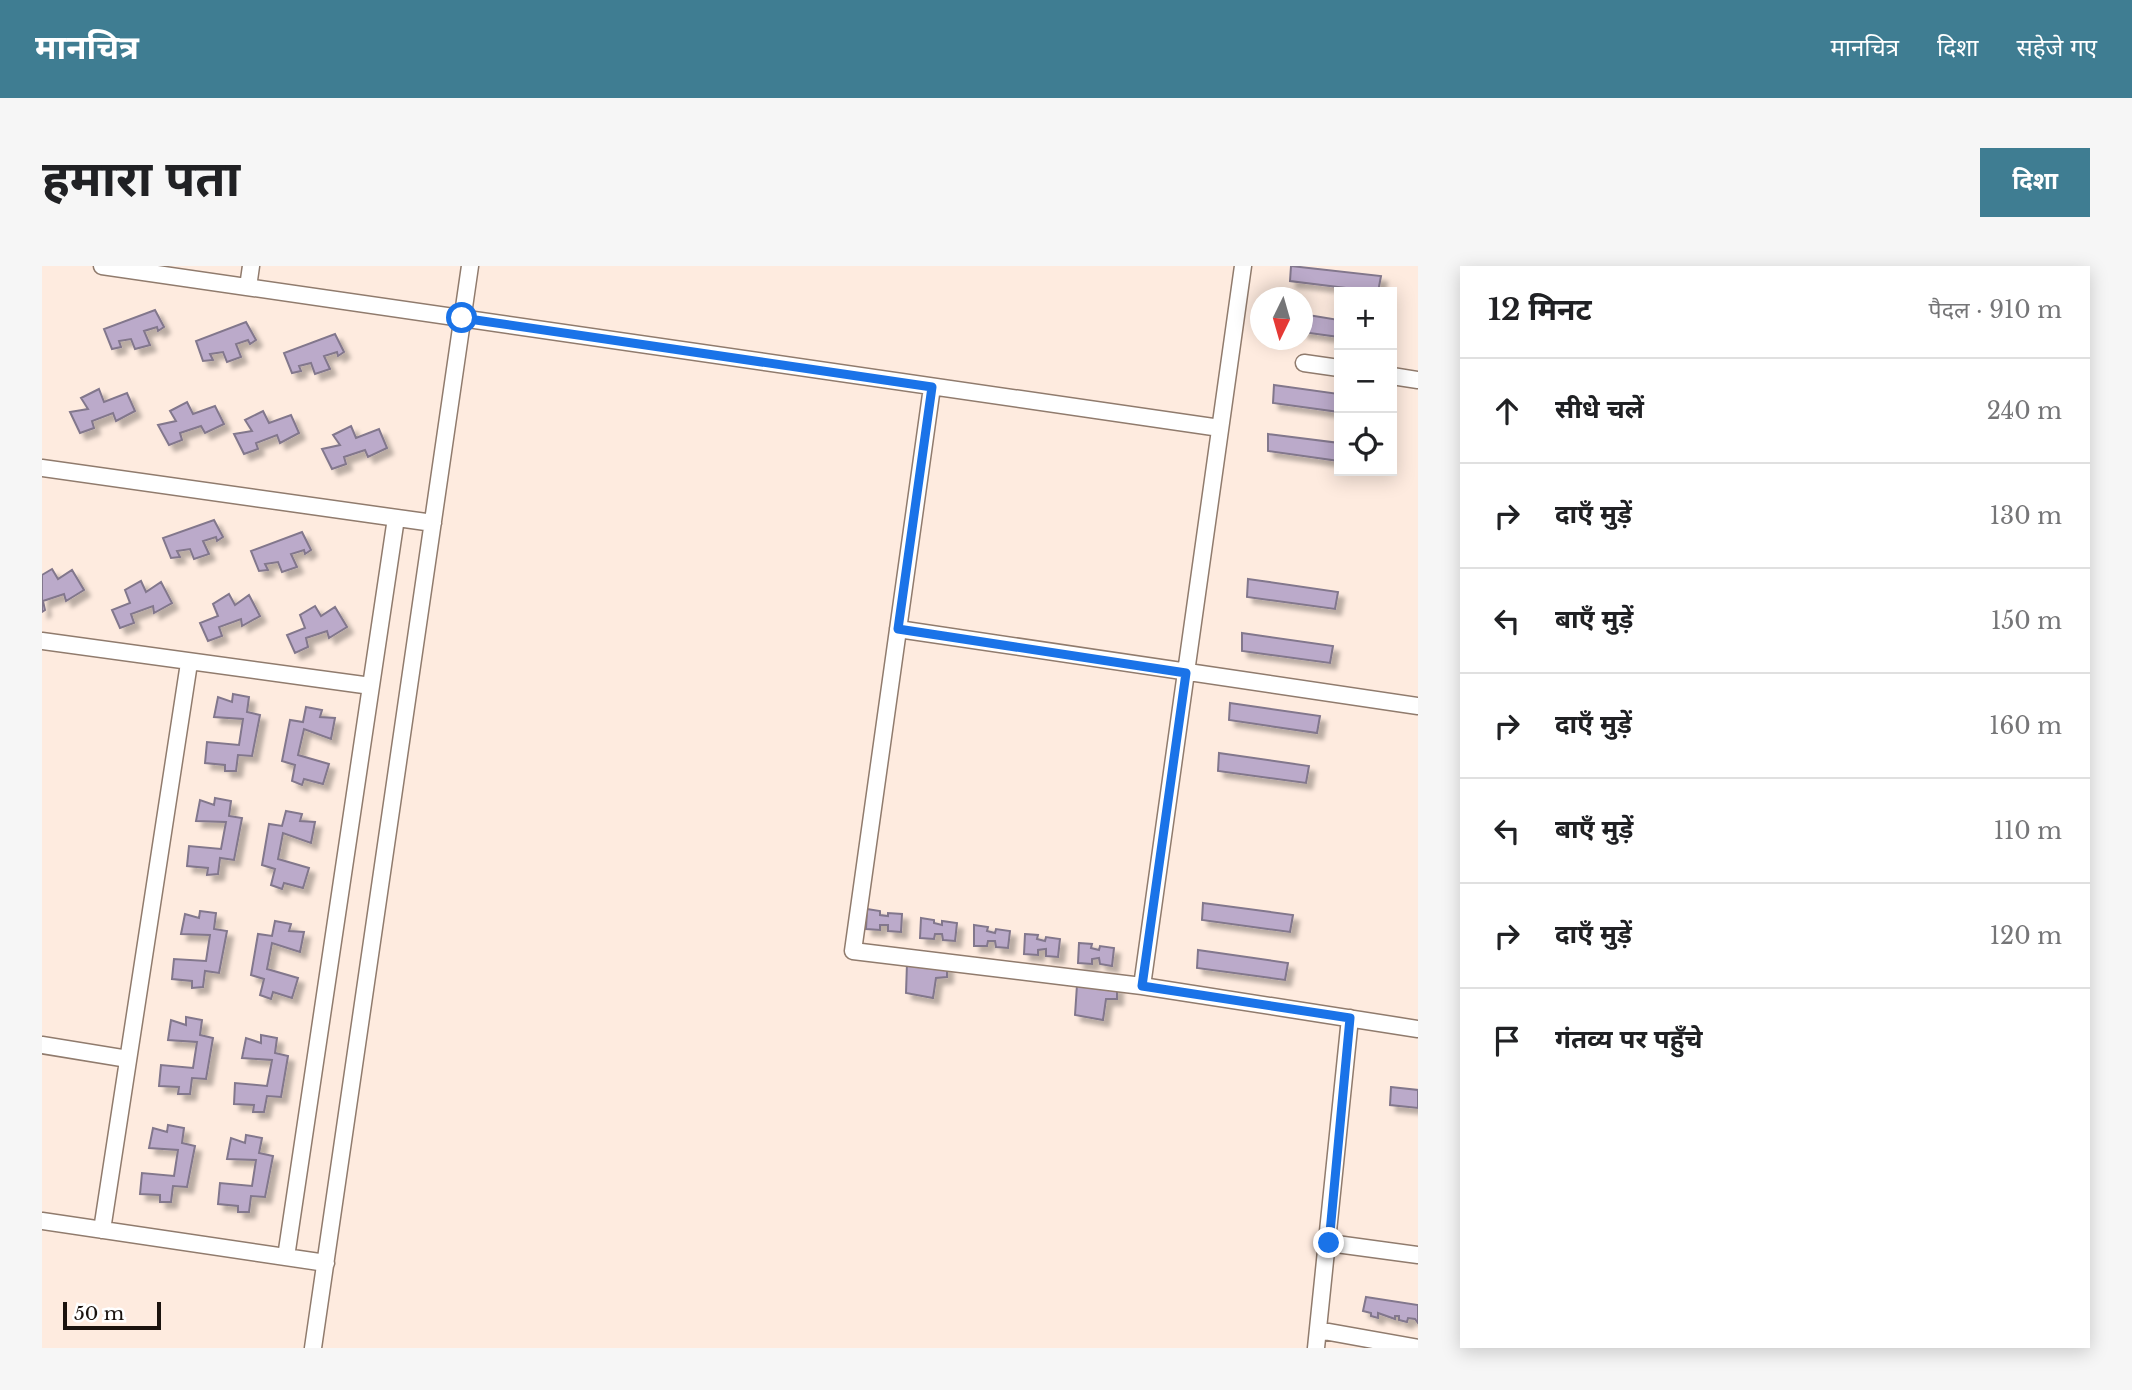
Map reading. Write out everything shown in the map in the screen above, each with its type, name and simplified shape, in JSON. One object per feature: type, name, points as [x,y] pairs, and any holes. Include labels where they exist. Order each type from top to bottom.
[{"type":"street","points":[[103,266],[1220,428]]},
{"type":"street","points":[[248,287],[251,266]]},
{"type":"street","points":[[313,1348],[470,266]]},
{"type":"street","points":[[1142,986],[1243,266]]},
{"type":"street","points":[[1304,363],[1334,367]]},
{"type":"street","points":[[1397,377],[1418,380]]},
{"type":"street","points":[[932,387],[853,951],[1142,986],[1418,1028]]},
{"type":"street","points":[[42,468],[433,523]]},
{"type":"street","points":[[286,1257],[396,518]]},
{"type":"street","points":[[898,629],[1418,706]]},
{"type":"street","points":[[42,641],[371,686]]},
{"type":"street","points":[[102,1230],[189,663]]},
{"type":"street","points":[[1316,1348],[1329,1243],[1350,1018]]},
{"type":"street","points":[[42,1045],[128,1059]]},
{"type":"street","points":[[42,1221],[326,1263]]},
{"type":"street","points":[[1329,1243],[1418,1255]]},
{"type":"street","points":[[1318,1330],[1418,1348]]},
{"type":"building","points":[[1291,266],[1381,276],[1379,287],[1338,287],[1290,281]]},
{"type":"building","points":[[155,310],[164,327],[158,331],[157,327],[144,331],[150,345],[135,349],[131,339],[119,341],[121,347],[112,349],[104,329]]},
{"type":"building","points":[[1313,316],[1334,319],[1334,336],[1313,333]]},
{"type":"building","points":[[246,322],[256,340],[250,344],[248,340],[236,344],[241,357],[227,362],[223,352],[210,354],[213,360],[203,361],[196,341]]},
{"type":"building","points":[[335,334],[344,352],[338,356],[337,352],[324,356],[330,369],[315,374],[311,363],[299,366],[301,371],[292,373],[284,353]]},
{"type":"building","points":[[1274,385],[1334,393],[1334,411],[1273,403]]},
{"type":"building","points":[[99,389],[104,402],[127,393],[135,411],[116,421],[113,413],[92,421],[94,428],[80,433],[70,412],[88,409],[81,398]]},
{"type":"building","points":[[187,402],[193,414],[215,406],[224,424],[205,433],[201,426],[180,433],[182,440],[169,445],[158,425],[176,421],[170,411]]},
{"type":"building","points":[[263,411],[269,423],[291,415],[299,433],[280,443],[277,435],[256,443],[258,449],[244,454],[234,434],[252,431],[245,420]]},
{"type":"building","points":[[351,426],[356,438],[379,429],[387,448],[368,457],[365,450],[344,457],[346,464],[332,469],[322,449],[340,445],[333,435]]},
{"type":"building","points":[[1268,434],[1334,442],[1334,460],[1268,451]]},
{"type":"building","points":[[214,520],[223,537],[217,541],[216,537],[203,541],[209,554],[194,559],[190,549],[177,551],[180,557],[171,558],[163,538]]},
{"type":"building","points":[[302,532],[311,550],[305,554],[304,550],[291,554],[297,567],[282,572],[278,562],[265,564],[268,570],[259,571],[251,551]]},
{"type":"building","points":[[52,569],[58,579],[72,570],[84,590],[66,601],[64,594],[43,601],[45,610],[42,612],[42,575]]},
{"type":"building","points":[[1248,579],[1338,592],[1335,609],[1247,597]]},
{"type":"building","points":[[141,581],[146,592],[161,582],[172,603],[154,613],[153,606],[131,614],[134,623],[120,628],[112,610],[130,603],[125,590]]},
{"type":"building","points":[[229,594],[235,605],[249,595],[260,616],[242,626],[241,619],[219,627],[222,636],[208,641],[200,623],[218,616],[213,604]]},
{"type":"building","points":[[315,606],[321,616],[335,607],[347,627],[329,638],[327,631],[306,638],[308,647],[295,653],[287,635],[305,628],[300,615]]},
{"type":"building","points":[[1242,633],[1333,646],[1330,663],[1242,651]]},
{"type":"building","points":[[233,694],[249,697],[247,712],[260,715],[252,756],[238,755],[236,771],[225,771],[225,765],[205,763],[207,742],[239,745],[243,719],[214,717],[218,697],[232,702]]},
{"type":"building","points":[[1230,703],[1320,716],[1317,733],[1229,720]]},
{"type":"building","points":[[306,707],[322,710],[320,717],[335,718],[331,739],[304,729],[298,755],[329,764],[323,784],[304,779],[302,785],[292,781],[295,765],[282,761],[290,720],[303,722]]},
{"type":"building","points":[[1219,753],[1309,766],[1306,783],[1218,771]]},
{"type":"building","points":[[215,798],[231,801],[229,816],[242,818],[234,860],[220,858],[218,874],[207,875],[208,868],[187,866],[189,846],[221,849],[226,822],[196,821],[200,800],[214,805]]},
{"type":"building","points":[[286,811],[302,814],[300,821],[315,822],[311,843],[283,833],[278,859],[309,868],[303,888],[284,883],[282,889],[271,885],[275,869],[262,865],[269,824],[282,826]]},
{"type":"building","points":[[1203,903],[1293,915],[1290,932],[1202,920]]},
{"type":"building","points":[[867,909],[880,911],[880,915],[902,914],[901,932],[888,931],[888,925],[880,925],[880,930],[866,929]]},
{"type":"building","points":[[200,911],[216,913],[214,929],[227,931],[219,973],[205,971],[203,987],[192,988],[192,981],[172,979],[174,959],[206,961],[210,935],[181,934],[185,914],[199,918]]},
{"type":"building","points":[[921,918],[934,920],[934,923],[942,925],[942,921],[957,923],[955,941],[943,940],[942,934],[935,934],[934,939],[920,938]]},
{"type":"building","points":[[275,921],[291,924],[289,931],[304,932],[300,952],[272,943],[267,969],[298,978],[292,998],[273,992],[271,999],[260,995],[264,979],[251,975],[258,934],[272,936]]},
{"type":"building","points":[[974,925],[988,927],[987,931],[995,933],[996,929],[1010,931],[1008,948],[996,947],[995,941],[988,941],[987,946],[974,946]]},
{"type":"building","points":[[1025,934],[1038,935],[1037,939],[1045,941],[1046,937],[1060,939],[1058,957],[1046,956],[1046,949],[1038,950],[1038,955],[1024,954]]},
{"type":"building","points":[[1079,943],[1092,944],[1091,948],[1099,950],[1100,946],[1114,948],[1112,966],[1100,964],[1099,958],[1092,959],[1092,964],[1078,963]]},
{"type":"building","points":[[1198,950],[1288,963],[1285,980],[1197,968]]},
{"type":"building","points":[[907,963],[947,965],[947,977],[936,978],[933,998],[906,993]]},
{"type":"building","points":[[1077,985],[1117,986],[1117,999],[1106,999],[1103,1020],[1075,1015]]},
{"type":"building","points":[[186,1017],[202,1020],[200,1035],[213,1038],[206,1079],[192,1078],[190,1094],[178,1094],[179,1087],[159,1086],[161,1065],[193,1068],[197,1042],[168,1040],[171,1020],[186,1025]]},
{"type":"building","points":[[261,1035],[277,1038],[275,1053],[288,1056],[281,1097],[267,1096],[264,1112],[253,1112],[254,1105],[234,1104],[235,1083],[267,1086],[272,1060],[242,1058],[246,1038],[261,1043]]},
{"type":"building","points":[[1391,1087],[1418,1090],[1418,1108],[1390,1105]]},
{"type":"building","points":[[168,1125],[184,1128],[182,1143],[195,1146],[187,1187],[173,1186],[171,1202],[160,1202],[160,1195],[140,1194],[142,1173],[174,1176],[178,1150],[149,1148],[153,1128],[167,1132]]},
{"type":"building","points":[[246,1135],[262,1138],[259,1153],[273,1156],[265,1197],[251,1196],[249,1212],[238,1212],[238,1206],[218,1204],[220,1183],[252,1186],[256,1160],[227,1159],[231,1138],[245,1143]]},
{"type":"building","points":[[1366,1297],[1418,1305],[1418,1323],[1415,1319],[1408,1318],[1407,1322],[1399,1320],[1399,1316],[1395,1316],[1395,1319],[1378,1313],[1378,1318],[1371,1316],[1371,1313],[1363,1311]]},
{"type":"route","points":[[462,318],[932,387],[898,629],[1186,673],[1142,986],[1350,1018],[1329,1243]]}]
